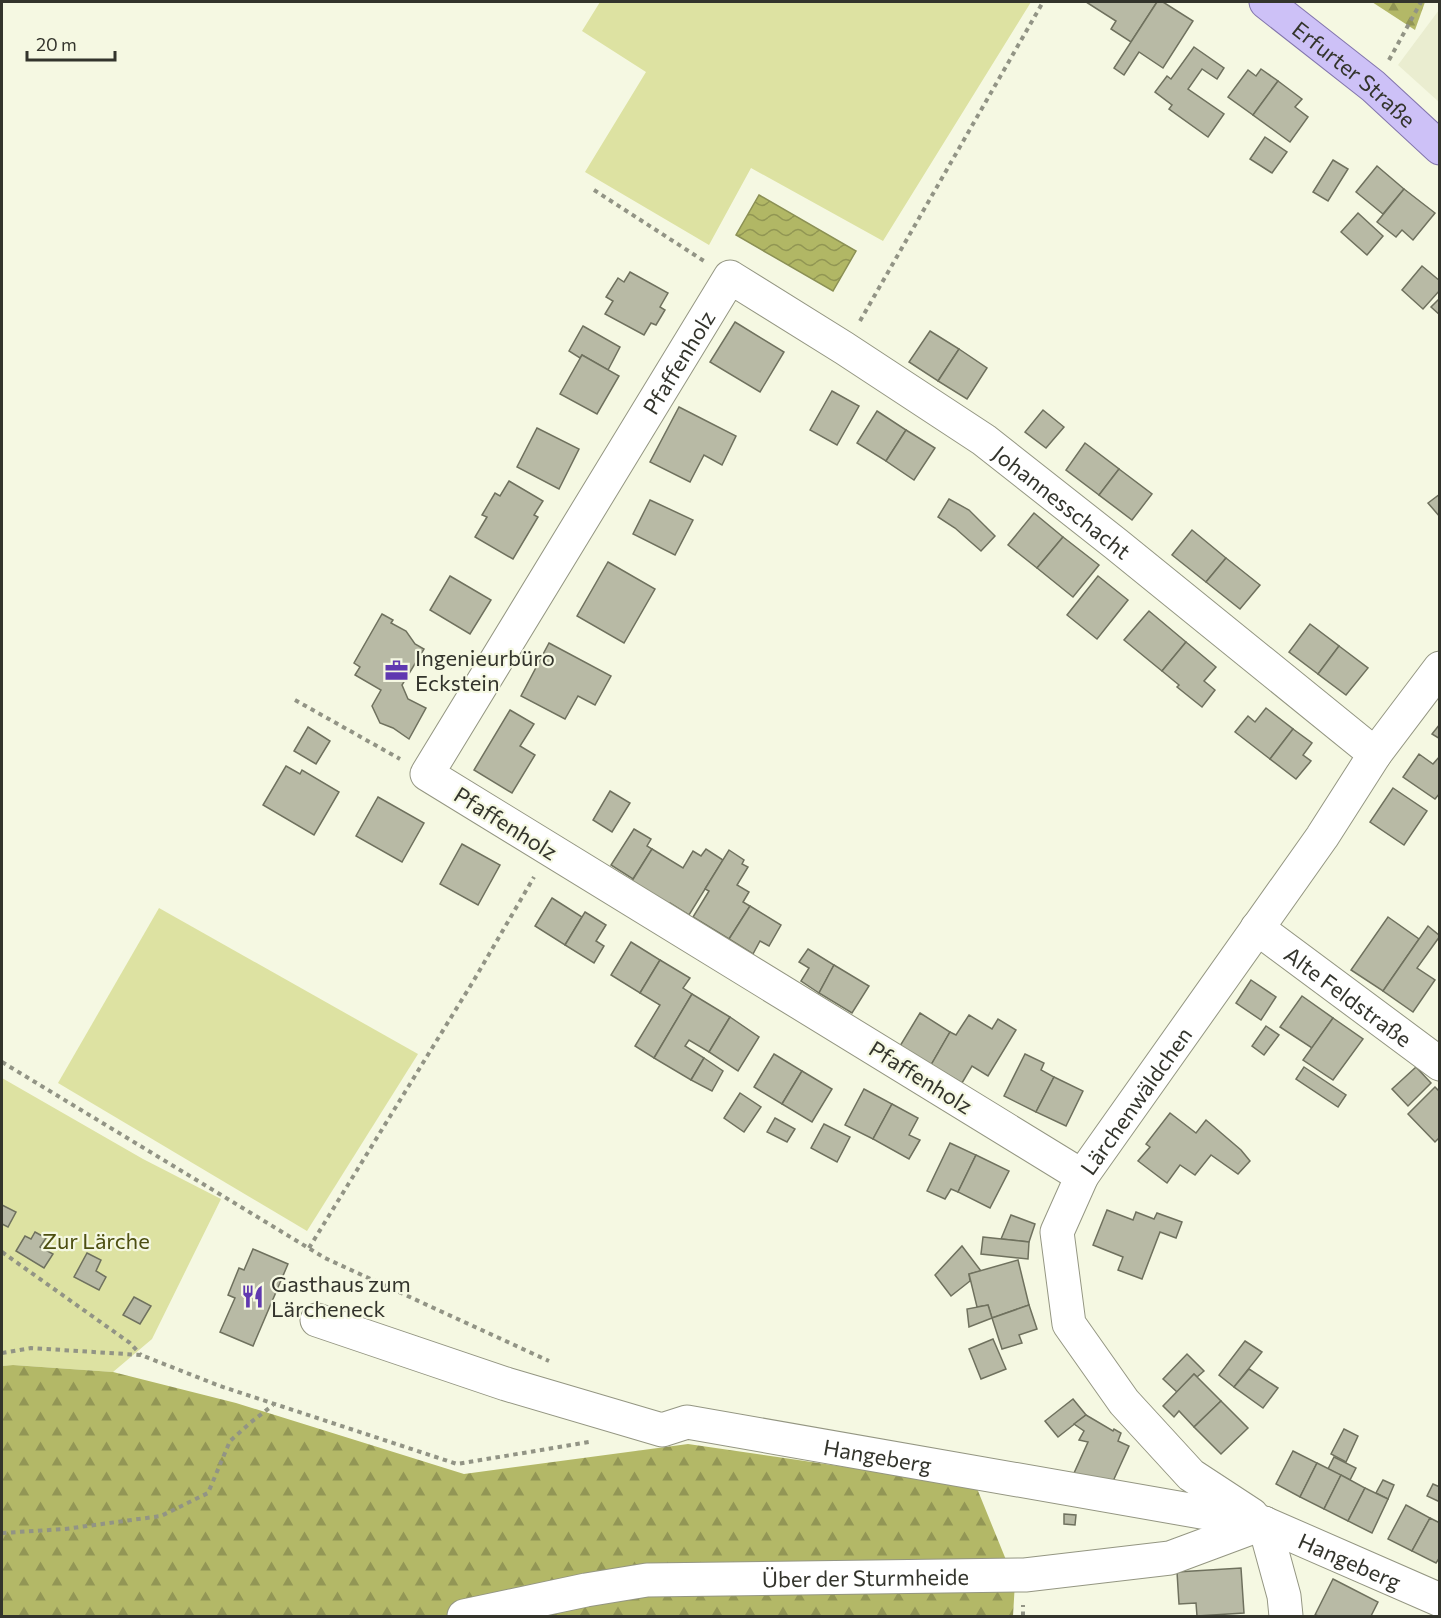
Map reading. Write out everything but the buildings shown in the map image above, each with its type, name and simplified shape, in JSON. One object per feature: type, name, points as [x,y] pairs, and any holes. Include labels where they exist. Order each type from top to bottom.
[{"type":"main road","name":"Erfurter Straße","points":[[1266,2],[1372,86],[1440,148]]},
{"type":"street","name":"Johannesschacht","points":[[730,277],[844,348],[984,440],[1375,754]]},
{"type":"street","name":"Pfaffenholz","points":[[730,277],[427,774],[1082,1176]]},
{"type":"street","name":"Lärchenwäldchen","points":[[1264,1523],[1191,1475],[1124,1402],[1068,1324],[1057,1232],[1082,1176],[1322,837],[1375,754],[1440,668]]},
{"type":"street","name":"Alte Feldstraße","points":[[1257,928],[1440,1064]]},
{"type":"street","name":"Hangeberg","points":[[317,1320],[506,1384],[662,1430],[687,1422],[1264,1523],[1440,1600]]},
{"type":"street","name":"Über der Sturmheide","points":[[464,1617],[586,1590],[647,1580],[1025,1575],[1170,1558],[1264,1523]]},
{"type":"street","points":[[1264,1523],[1284,1596],[1286,1617]]},
{"type":"path","points":[[844,348],[1044,2]]},
{"type":"path","points":[[1372,86],[1402,39],[1421,2]]},
{"type":"path","points":[[594,190],[730,277]]},
{"type":"path","points":[[295,700],[427,774]]},
{"type":"path","points":[[309,1248],[468,990],[550,850]]},
{"type":"path","points":[[2,1062],[325,1257],[552,1363]]},
{"type":"path","points":[[2,1252],[130,1343],[141,1355]]},
{"type":"path","points":[[2,1353],[31,1348],[141,1355],[220,1386],[457,1464],[594,1442]]},
{"type":"path","points":[[2,1533],[64,1529],[161,1516],[208,1493],[231,1441],[274,1404]]},
{"type":"shaded area","points":[[1439,10],[1439,102],[1398,65]]},
{"type":"green space","points":[[600,2],[1031,2],[883,241],[751,168],[709,245],[585,172],[646,72],[582,31]]},
{"type":"green space","points":[[1372,2],[1425,2],[1415,30]]},
{"type":"green space","points":[[159,908],[418,1054],[307,1231],[58,1083]]},
{"type":"green space","name":"Zur Lärche","points":[[2,1078],[143,1159],[221,1199],[152,1339],[113,1372],[2,1366]]},
{"type":"green space","points":[[2,1366],[113,1372],[236,1403],[464,1474],[688,1444],[976,1486],[1015,1582],[1013,1616],[2,1616]]},
{"type":"water","points":[[759,195],[856,251],[833,291],[736,235]]},
{"type":"place","name":"Ingenieurbüro Eckstein","points":[[397,670]]},
{"type":"place","name":"Gasthaus zum Lärcheneck","points":[[253,1296]]}]
